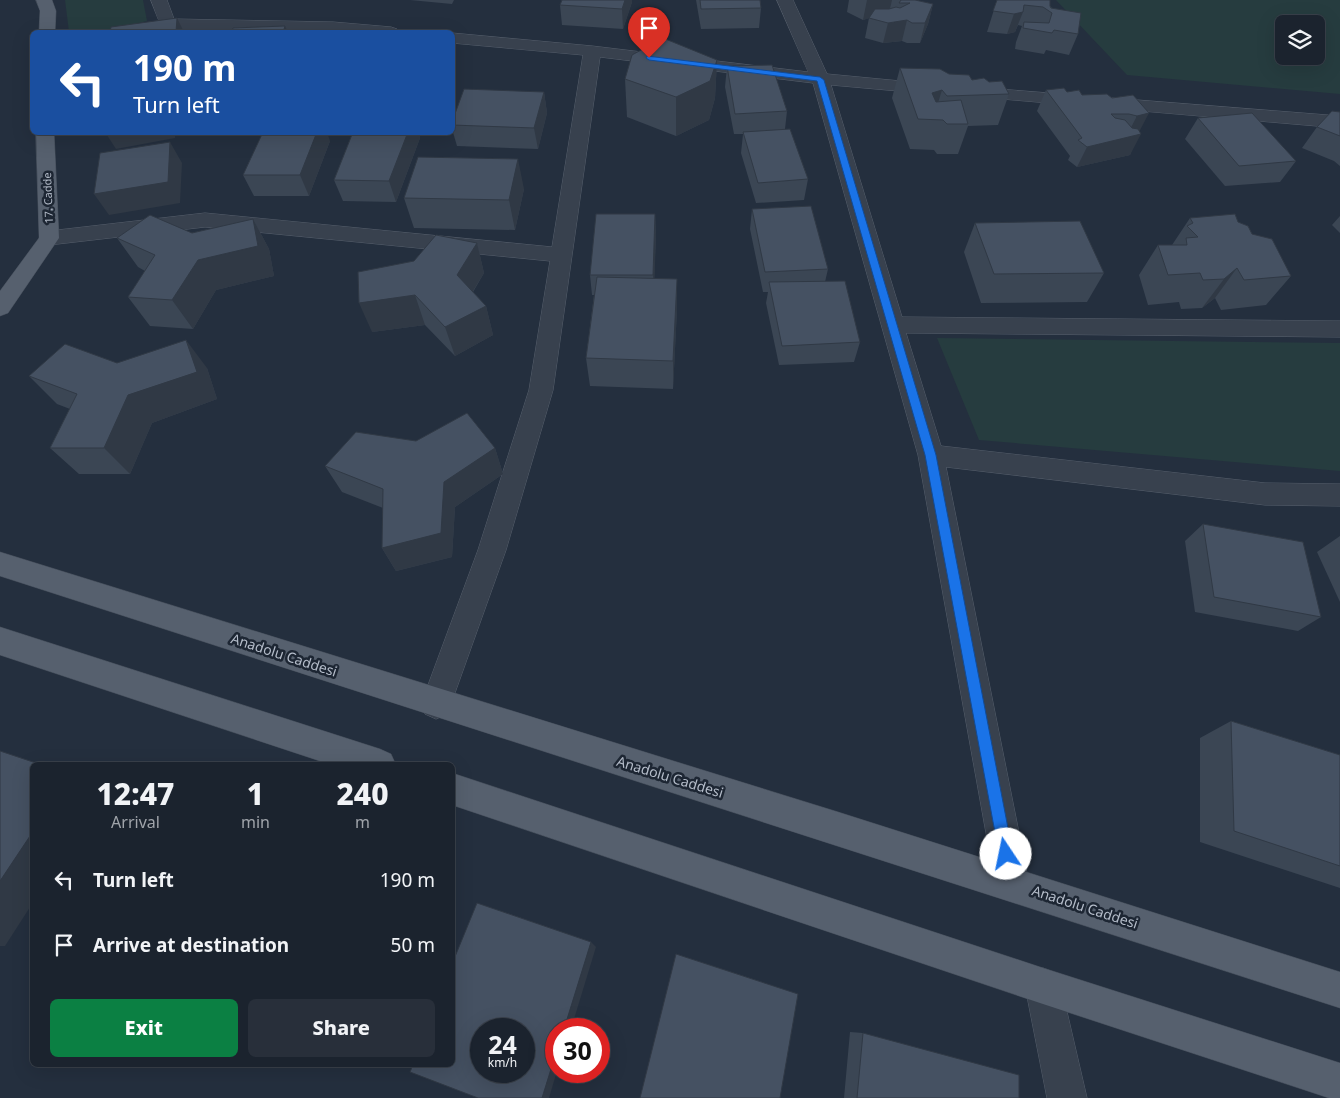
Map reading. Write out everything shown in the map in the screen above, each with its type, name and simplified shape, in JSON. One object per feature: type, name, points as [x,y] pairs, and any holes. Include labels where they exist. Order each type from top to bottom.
[{"type":"main road","points":[[44,0],[48,11],[47,30]]},
{"type":"main road","name":"17. Cadde","points":[[0,308],[49,238],[45,135]]},
{"type":"main road","name":"Anadolu Caddesi","points":[[0,564],[436,704],[1012,883],[1340,990]]},
{"type":"main road","points":[[0,641],[371,762]]},
{"type":"main road","points":[[455,790],[1043,986],[1340,1082]]},
{"type":"street","points":[[159,0],[168,24]]},
{"type":"street","points":[[785,0],[820,80],[931,455],[1012,883]]},
{"type":"street","points":[[148,30],[168,24],[333,27],[368,30]]},
{"type":"street","points":[[455,38],[592,50],[820,80],[1340,122]]},
{"type":"street","points":[[436,704],[492,550],[541,390],[592,50]]},
{"type":"street","points":[[49,238],[206,220],[561,255]]},
{"type":"street","points":[[892,325],[1340,329]]},
{"type":"street","points":[[931,455],[1265,494],[1340,495]]},
{"type":"street","points":[[1043,986],[1067,1098]]},
{"type":"green space","points":[[65,0],[143,0],[147,21],[110,30],[69,30]]},
{"type":"green space","points":[[1056,0],[1340,0],[1340,94],[1127,75]]},
{"type":"green space","points":[[937,338],[1340,343],[1340,471],[979,440]]},
{"type":"building","points":[[562,0],[625,0],[622,9],[560,5]]},
{"type":"building","points":[[700,0],[760,0],[761,8],[701,9]]},
{"type":"building","points":[[901,0],[915,0],[933,4],[925,23],[912,23],[907,20],[888,23],[869,18],[875,9],[900,8],[910,3],[899,3]]},
{"type":"building","points":[[997,0],[1050,0],[1051,8],[1081,13],[1078,34],[1054,30],[1052,33],[1023,28],[1024,22],[1049,23],[1052,13],[1043,7],[1024,5],[1023,12],[1014,14],[993,11]]},
{"type":"building","points":[[177,18],[176,30],[110,30],[111,27]]},
{"type":"building","points":[[285,26],[284,30],[232,30],[233,28]]},
{"type":"building","points":[[663,38],[717,60],[710,81],[676,97],[625,79],[632,55]]},
{"type":"building","points":[[772,65],[787,111],[735,114],[727,66]]},
{"type":"building","points":[[900,68],[940,69],[949,74],[969,75],[972,80],[984,78],[989,82],[1002,81],[1009,94],[947,96],[942,90],[932,93],[936,102],[961,100],[968,124],[947,124],[943,120],[918,119]]},
{"type":"building","points":[[1064,88],[1067,92],[1079,90],[1082,95],[1107,94],[1112,98],[1133,95],[1149,113],[1137,116],[1111,114],[1115,118],[1125,120],[1132,128],[1138,129],[1141,134],[1087,147],[1078,140],[1082,138],[1046,90]]},
{"type":"building","points":[[464,89],[544,92],[534,128],[455,125],[455,114]]},
{"type":"building","points":[[1332,111],[1340,112],[1340,136],[1317,127]]},
{"type":"building","points":[[1252,113],[1296,161],[1239,166],[1198,118]]},
{"type":"building","points":[[790,129],[808,179],[758,183],[743,132]]},
{"type":"building","points":[[262,135],[316,135],[300,175],[243,175]]},
{"type":"building","points":[[352,135],[407,135],[389,181],[334,180]]},
{"type":"building","points":[[170,142],[168,182],[94,194],[100,153]]},
{"type":"building","points":[[418,157],[518,159],[509,200],[404,198]]},
{"type":"building","points":[[811,206],[828,269],[765,272],[752,209]]},
{"type":"building","points":[[596,214],[655,214],[653,275],[590,275]]},
{"type":"building","points":[[1235,214],[1238,222],[1248,226],[1252,234],[1272,239],[1291,276],[1244,280],[1237,268],[1224,279],[1203,280],[1200,273],[1168,275],[1158,245],[1187,245],[1186,238],[1198,237],[1187,226],[1193,223],[1190,218]]},
{"type":"building","points":[[150,215],[192,233],[253,219],[258,246],[198,260],[172,300],[128,297],[155,255],[117,238]]},
{"type":"building","points":[[1080,221],[1104,273],[994,274],[975,223]]},
{"type":"building","points":[[436,235],[477,243],[457,275],[486,306],[445,327],[415,295],[359,303],[358,272],[414,261]]},
{"type":"building","points":[[597,277],[677,279],[673,361],[586,358]]},
{"type":"building","points":[[845,281],[860,342],[782,346],[769,282]]},
{"type":"building","points":[[186,340],[197,372],[128,395],[104,448],[50,448],[77,394],[29,376],[65,344],[117,363]]},
{"type":"building","points":[[467,413],[495,448],[444,482],[441,533],[382,548],[383,489],[325,466],[356,432],[416,441]]},
{"type":"building","points":[[1203,524],[1303,542],[1321,617],[1214,597]]},
{"type":"building","points":[[1231,721],[1340,755],[1340,866],[1234,831]]},
{"type":"building","points":[[0,751],[33,762],[30,762],[30,836],[0,881]]},
{"type":"building","points":[[477,903],[591,942],[567,1018],[545,1018],[545,1083],[547,1083],[542,1098],[478,1098],[410,1072],[412,1067],[455,1067],[455,957]]},
{"type":"building","points":[[676,954],[798,994],[780,1098],[640,1098]]},
{"type":"building","points":[[863,1033],[1019,1075],[1019,1098],[857,1098]]},
{"type":"route","points":[[649,58],[820,80],[931,455],[1006,854]]}]
